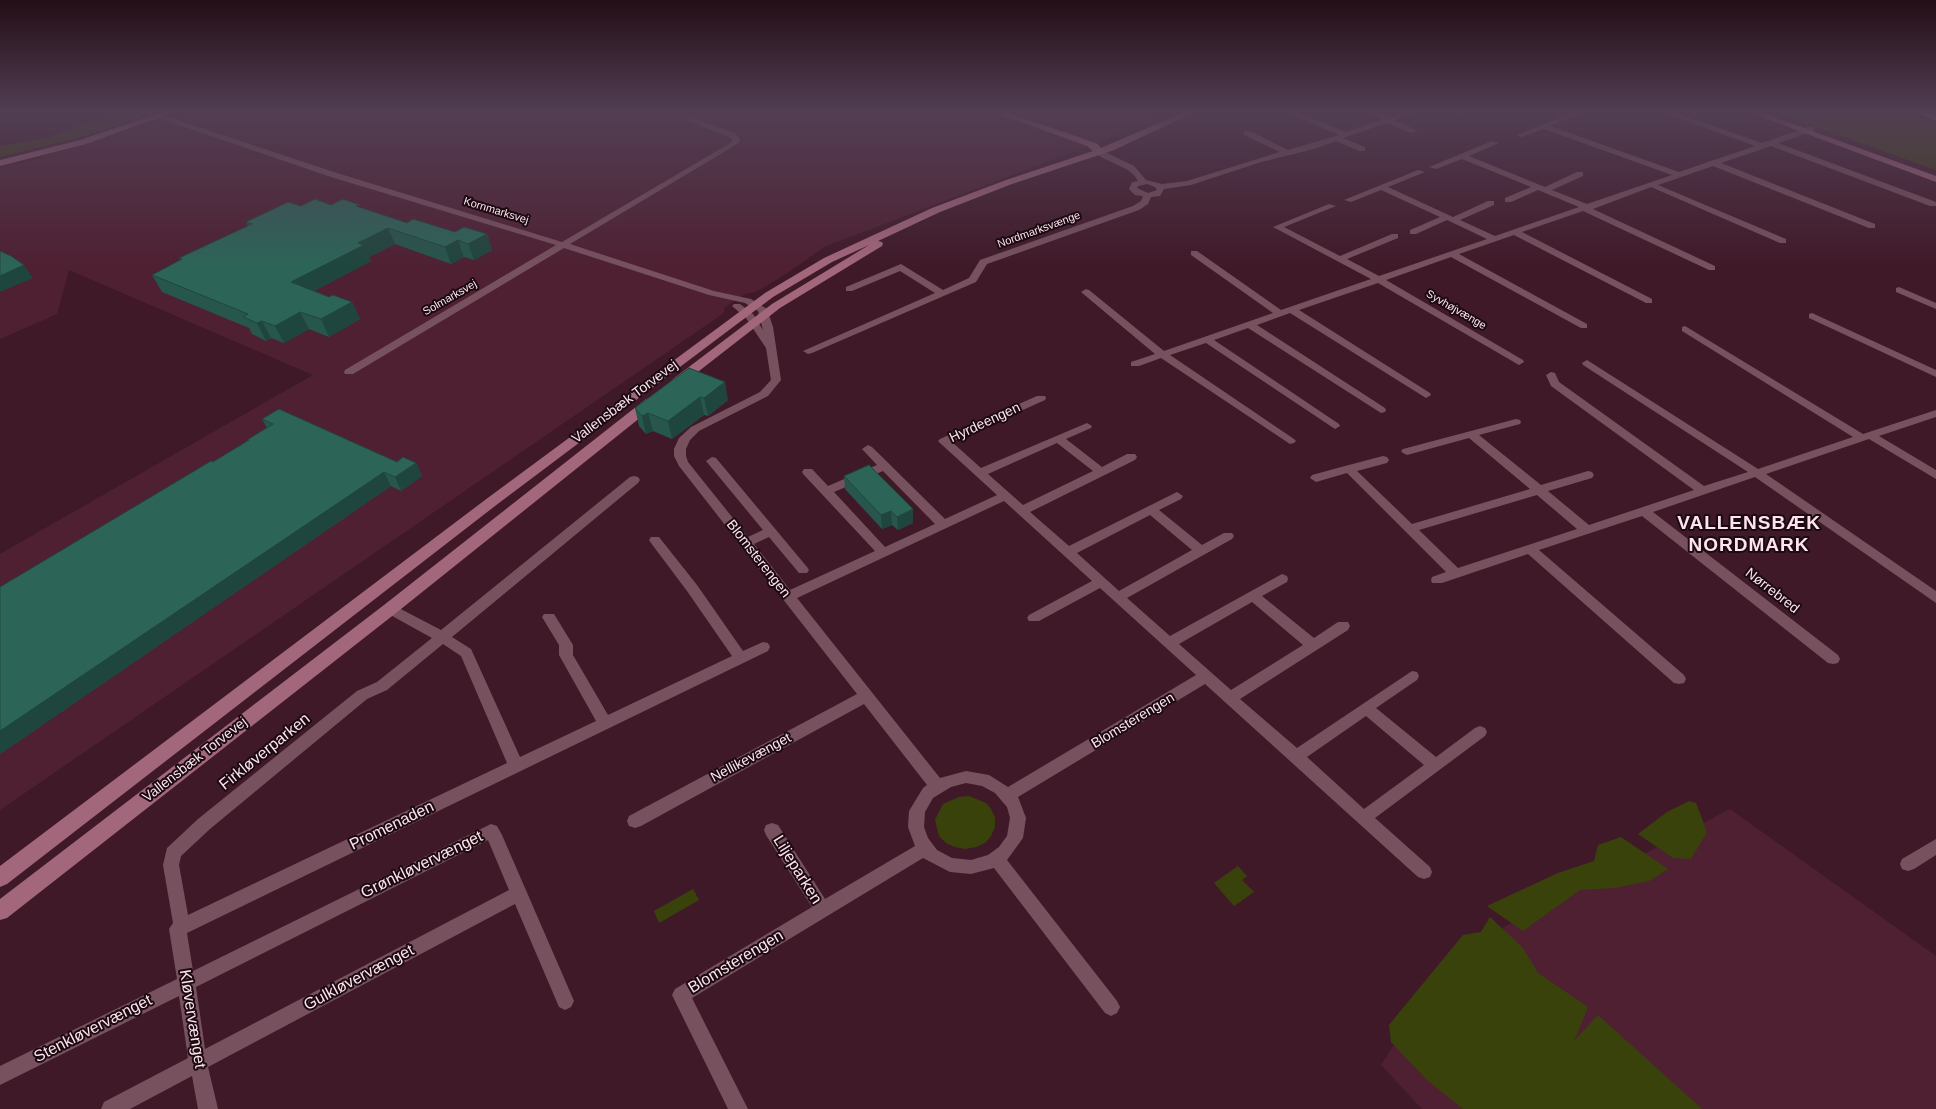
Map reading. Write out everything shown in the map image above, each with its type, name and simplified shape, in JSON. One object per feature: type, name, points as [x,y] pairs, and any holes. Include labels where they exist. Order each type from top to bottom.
[{"type":"street","name":"Kornmarksvej","points":[[301,164],[565,245],[712,294],[752,313]]},
{"type":"street","name":"Solmarksvej","points":[[348,372],[699,164]]},
{"type":"street","name":"Vallensbæk Torvevej","points":[[1009,182],[1049,164]]},
{"type":"street","name":"Vallensbæk Torvevej","points":[[0,878],[367,597],[752,313],[828,260],[936,210],[1057,164]]},
{"type":"street","points":[[1123,164],[1137,173],[1143,182]]},
{"type":"street","points":[[1148,195],[1138,193],[1133,189],[1135,184],[1151,182],[1161,187],[1188,183],[1249,164]]},
{"type":"street","points":[[1433,167],[1442,164]]},
{"type":"street","points":[[1481,164],[1587,208],[1712,268]]},
{"type":"street","points":[[1649,164],[1680,175]]},
{"type":"street","points":[[1136,364],[1712,164]]},
{"type":"street","points":[[1716,164],[1872,226]]},
{"type":"street","points":[[1826,164],[1933,204]]},
{"type":"street","points":[[1898,164],[1936,178]]},
{"type":"street","points":[[1348,200],[1421,172]]},
{"type":"street","points":[[1508,200],[1580,174]]},
{"type":"street","points":[[1652,184],[1783,241]]},
{"type":"street","name":"Nordmarksvænge","points":[[808,352],[973,280],[983,262],[1136,208],[1145,202],[1148,195],[1160,192],[1161,187]]},
{"type":"street","points":[[1381,187],[1494,239]]},
{"type":"street","points":[[1413,232],[1491,203]]},
{"type":"street","name":"Syvhøjvænge","points":[[1332,206],[1278,227],[1380,280],[1519,362]]},
{"type":"street","name":"Vallensbæk Torvevej","points":[[0,911],[390,609],[661,394],[752,313],[765,314],[820,278],[870,250],[897,229]]},
{"type":"street","points":[[1514,232],[1649,301]]},
{"type":"street","points":[[1340,259],[1395,236]]},
{"type":"street","points":[[1194,254],[1281,314]]},
{"type":"street","points":[[1452,254],[1584,326]]},
{"type":"street","points":[[849,289],[901,267],[943,294]]},
{"type":"street","points":[[1899,290],[1936,306]]},
{"type":"street","points":[[1086,292],[1163,355],[1290,440]]},
{"type":"street","points":[[1292,310],[1426,395]]},
{"type":"street","name":"Blomsterengen","points":[[752,313],[771,350]]},
{"type":"street","name":"Blomsterengen","points":[[765,314],[777,375],[772,386],[764,394],[695,429],[685,438],[680,449],[683,463],[937,786]]},
{"type":"street","points":[[1812,316],[1936,374]]},
{"type":"street","points":[[1250,325],[1381,410]]},
{"type":"street","points":[[1685,329],[1936,475]]},
{"type":"street","points":[[1208,340],[1336,426]]},
{"type":"street","points":[[1587,363],[1757,473],[1936,598]]},
{"type":"street","points":[[1551,375],[1555,384],[1704,491]]},
{"type":"street","name":"Hyrdeengen","points":[[1041,398],[944,441],[1424,872]]},
{"type":"street","points":[[1437,580],[1936,413]]},
{"type":"street","points":[[1407,451],[1516,422]]},
{"type":"street","points":[[980,473],[1087,426]]},
{"type":"street","points":[[1471,434],[1587,530]]},
{"type":"street","points":[[1058,439],[1101,472]]},
{"type":"street","points":[[868,449],[943,524]]},
{"type":"street","points":[[1022,511],[1130,458]]},
{"type":"street","points":[[1316,478],[1383,460]]},
{"type":"street","points":[[712,461],[804,570]]},
{"type":"street","points":[[826,491],[885,466]]},
{"type":"street","points":[[1349,469],[1456,574]]},
{"type":"street","points":[[808,472],[883,552]]},
{"type":"street","points":[[1410,529],[1588,475]]},
{"type":"street","name":"Firkløverparken","points":[[180,928],[171,865],[173,853],[204,824],[362,695],[382,686],[634,480]]},
{"type":"street","points":[[788,597],[1005,496]]},
{"type":"street","points":[[1068,552],[1177,496]]},
{"type":"street","points":[[1151,510],[1201,551]]},
{"type":"street","name":"Nørrebred","points":[[1644,511],[1833,659]]},
{"type":"street","points":[[745,543],[772,531]]},
{"type":"street","points":[[1118,597],[1228,536]]},
{"type":"street","points":[[655,540],[688,582],[741,658]]},
{"type":"street","points":[[1530,549],[1679,679]]},
{"type":"street","points":[[1169,643],[1282,579]]},
{"type":"street","points":[[1034,618],[1101,582]]},
{"type":"street","points":[[1253,596],[1312,645]]},
{"type":"street","points":[[367,597],[442,637],[466,653],[516,766]]},
{"type":"street","points":[[549,616],[566,645],[566,655],[605,724]]},
{"type":"street","points":[[1230,698],[1343,626]]},
{"type":"street","name":"Promenaden","points":[[180,928],[763,647]]},
{"type":"street","name":"Blomsterengen","points":[[1008,796],[1206,676]]},
{"type":"street","points":[[1296,758],[1412,676]]},
{"type":"street","name":"Nellikevænget","points":[[635,821],[866,696]]},
{"type":"street","points":[[1366,708],[1435,766]]},
{"type":"street","points":[[1364,818],[1480,732]]},
{"type":"street","points":[[959,778],[978,778],[995,785],[1008,796],[1016,809],[1018,828],[1009,848],[997,858],[982,865],[960,867],[940,860],[924,848],[917,832],[916,816],[921,801],[937,786],[959,778]]},
{"type":"street","name":"Liljeparken","points":[[772,830],[823,910]]},
{"type":"street","name":"Grønkløvervænget","points":[[186,982],[490,831],[494,835],[565,1001]]},
{"type":"street","points":[[1908,864],[1936,846]]},
{"type":"street","name":"Blomsterengen","points":[[738,1109],[682,995],[924,848]]},
{"type":"street","points":[[997,858],[1111,1008]]},
{"type":"street","name":"Gulkløvervænget","points":[[111,1109],[519,893]]},
{"type":"street","name":"Kløvervænget","points":[[180,928],[198,1063],[208,1109]]},
{"type":"street","name":"Stenkløvervænget","points":[[0,1076],[186,982]]},
{"type":"shaded area","points":[[16,164],[1042,164],[824,247],[789,272],[756,292],[745,294],[724,308],[724,313],[0,810],[0,554],[313,375],[69,270],[57,314],[0,339],[0,167]]},
{"type":"shaded area","points":[[1730,809],[1936,956],[1936,1109],[1422,1109],[1381,1065],[1455,953]]},
{"type":"green space","points":[[1919,164],[1936,164],[1936,170]]},
{"type":"green space","points":[[969,796],[986,803],[995,818],[995,827],[985,843],[965,849],[946,843],[939,836],[935,820],[943,804],[959,797]]},
{"type":"green space","points":[[1689,801],[1696,803],[1707,832],[1691,859],[1673,858],[1638,834],[1667,812]]},
{"type":"green space","points":[[1621,837],[1668,869],[1649,881],[1614,888],[1580,890],[1523,931],[1487,906],[1558,873],[1594,861],[1598,845]]},
{"type":"green space","points":[[1238,866],[1247,876],[1242,880],[1254,892],[1234,906],[1214,883]]},
{"type":"green space","points":[[693,889],[699,900],[659,923],[654,911]]},
{"type":"green space","points":[[1490,917],[1523,948],[1538,973],[1588,1007],[1574,1041],[1598,1015],[1702,1109],[1463,1109],[1427,1080],[1391,1042],[1389,1025],[1463,935],[1481,932]]},
{"type":"building","points":[[315,199],[331,205],[343,199],[360,205],[356,206],[407,223],[413,219],[455,232],[464,227],[487,234],[468,244],[458,240],[445,247],[388,228],[358,243],[364,245],[291,282],[329,297],[333,295],[352,302],[321,319],[300,312],[275,326],[262,321],[257,323],[243,317],[248,314],[152,275],[182,259],[179,258],[252,224],[246,222],[288,202],[301,206]]},
{"type":"building","points":[[0,251],[11,256],[24,265],[0,276]]},
{"type":"building","points":[[689,368],[725,382],[704,398],[700,397],[668,421],[648,413],[642,416],[635,408]]},
{"type":"building","points":[[279,409],[397,462],[403,457],[416,463],[395,477],[384,472],[0,731],[0,587],[249,440],[247,440],[273,424],[262,419]]},
{"type":"building","points":[[869,465],[913,509],[897,517],[891,511],[881,515],[844,476]]},
{"type":"district","name":"VALLENSBÆK NORDMARK","points":[[1749,535]]}]
